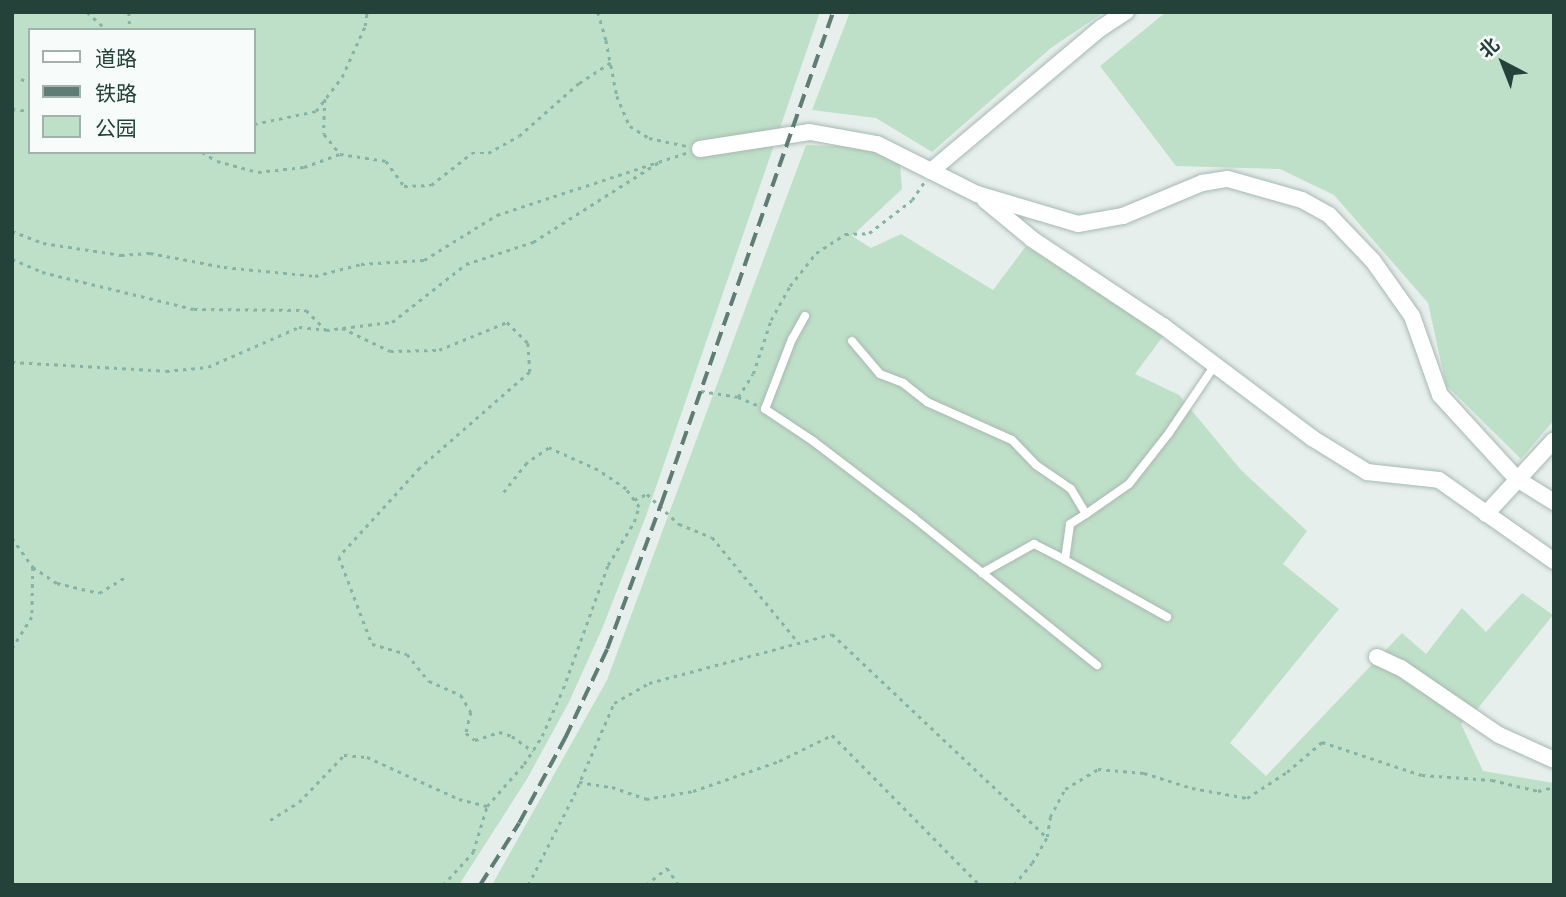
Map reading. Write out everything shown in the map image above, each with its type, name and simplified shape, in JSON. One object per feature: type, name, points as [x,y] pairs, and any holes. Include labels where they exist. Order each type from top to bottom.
[{"type":"street","points":[[932,171],[1101,29],[1126,12]]},
{"type":"street","points":[[700,149],[810,132],[877,144],[977,194],[1078,224],[1123,216],[1202,183],[1228,178],[1289,196],[1329,215],[1373,261],[1412,316],[1440,395],[1517,479],[1554,502]]},
{"type":"street","points":[[977,194],[1032,239],[1163,326],[1312,438],[1367,472],[1439,480],[1554,561]]},
{"type":"street","points":[[1486,514],[1554,440]]},
{"type":"street","points":[[1377,657],[1401,668],[1499,735],[1554,760]]},
{"type":"lane","points":[[805,316],[792,339],[765,409],[893,501],[1097,665]]},
{"type":"lane","points":[[852,341],[880,374],[903,383],[927,402],[1012,440],[1036,465],[1071,489],[1086,514]]},
{"type":"lane","points":[[1065,559],[1070,524],[1129,484],[1215,365]]},
{"type":"lane","points":[[982,573],[1034,544],[1167,617]]},
{"type":"path","points":[[87,12],[105,28]]},
{"type":"path","points":[[256,124],[316,111],[342,77],[365,26],[367,12]]},
{"type":"path","points":[[598,12],[617,96],[630,127],[649,138],[700,149]]},
{"type":"path","points":[[205,154],[217,161],[258,172],[304,167],[340,154],[386,160],[404,186],[432,185],[472,153],[488,153],[519,136],[579,83],[611,62]]},
{"type":"path","points":[[21,79],[28,82]]},
{"type":"path","points":[[325,99],[324,134],[340,154]]},
{"type":"path","points":[[12,231],[43,243],[121,255],[150,253],[224,267],[315,276],[361,264],[424,260],[497,215],[665,158],[700,149]]},
{"type":"path","points":[[12,362],[166,372],[208,367],[299,327],[326,330],[392,322],[466,264],[533,242],[665,158]]},
{"type":"path","points":[[738,397],[753,374],[771,320],[790,286],[816,253],[845,234],[869,233],[912,200],[932,171]]},
{"type":"path","points":[[12,259],[42,272],[194,309],[306,310],[326,330]]},
{"type":"path","points":[[342,328],[390,351],[439,350],[508,322],[528,343],[530,372],[421,468],[339,557],[372,644],[407,654],[429,681],[461,695],[471,712],[466,733],[475,740],[499,732],[512,736],[533,751]]},
{"type":"path","points":[[701,391],[738,397],[765,409]]},
{"type":"path","points":[[443,885],[473,852],[487,806],[533,751],[563,689],[608,565],[634,522],[639,507],[625,489],[598,470],[549,448],[527,463],[501,496]]},
{"type":"path","points":[[634,500],[647,494],[678,524],[712,537],[798,642]]},
{"type":"path","points":[[12,538],[33,567],[57,583],[99,593],[124,578]]},
{"type":"path","points":[[12,649],[32,617],[33,567]]},
{"type":"path","points":[[528,885],[579,782],[614,703],[649,683],[832,634],[1047,837]]},
{"type":"path","points":[[579,782],[612,787],[646,799],[693,791],[779,761],[832,735],[980,885]]},
{"type":"path","points":[[1014,885],[1032,863],[1047,837],[1050,817],[1065,789],[1098,769],[1144,772],[1192,788],[1247,798],[1287,772],[1322,742],[1422,775],[1492,780],[1538,791],[1554,787]]},
{"type":"path","points":[[270,820],[299,802],[344,754],[367,757],[459,799],[487,806]]},
{"type":"path","points":[[646,885],[667,868],[679,885]]},
{"type":"green space","points":[[12,12],[820,12],[646,516],[602,629],[569,702],[527,779],[459,885],[12,885]]},
{"type":"green space","points":[[850,12],[1104,12],[1051,48],[932,152],[876,118],[812,110]]},
{"type":"green space","points":[[1166,12],[1554,12],[1554,420],[1521,459],[1446,385],[1428,303],[1334,195],[1280,169],[1176,166],[1100,66]]},
{"type":"green space","points":[[806,145],[863,147],[900,164],[902,189],[852,236],[871,248],[901,234],[993,290],[1026,246],[1164,335],[1135,374],[1179,395],[1241,470],[1307,531],[1283,564],[1339,609],[1230,743],[1266,776],[1402,633],[1426,654],[1462,608],[1486,632],[1522,593],[1553,615],[1479,707],[1461,724],[1483,771],[1554,783],[1554,885],[492,885],[607,680]]},
{"type":"railway","points":[[480,885],[519,823],[565,738],[607,649],[661,504],[833,12]]}]
